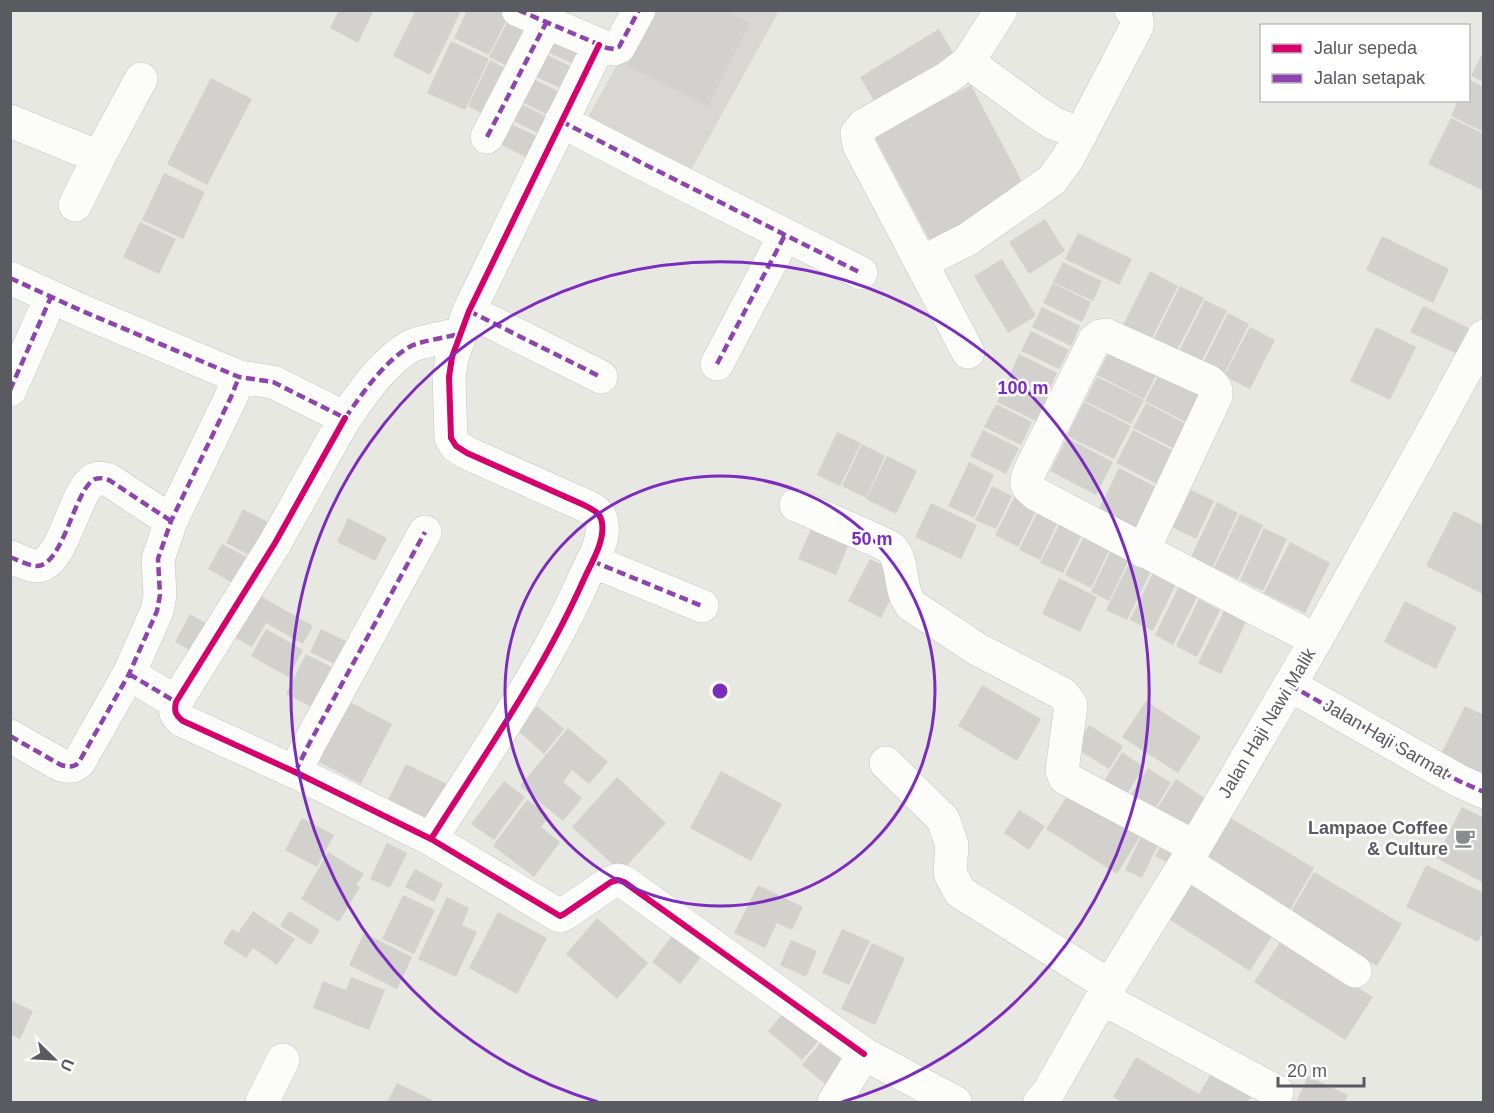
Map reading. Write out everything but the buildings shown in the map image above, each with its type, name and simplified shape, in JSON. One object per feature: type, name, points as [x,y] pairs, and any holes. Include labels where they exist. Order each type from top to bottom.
[{"type":"street","points":[[487,137],[532,16],[599,45],[614,49],[619,47],[639,10]]},
{"type":"street","points":[[968,352],[858,145],[857,133],[864,125],[947,78],[968,62],[1001,10]]},
{"type":"street","points":[[921,263],[968,239],[1052,180],[1068,158],[1137,26],[1138,20],[1131,10]]},
{"type":"street","points":[[431,839],[525,692],[568,616],[601,538],[602,522],[598,512],[456,446],[451,438],[449,376],[452,357],[465,322],[599,45]]},
{"type":"street","points":[[968,62],[1053,123],[1081,134]]},
{"type":"street","points":[[75,205],[141,79]]},
{"type":"street","points":[[10,121],[99,157]]},
{"type":"street","points":[[561,121],[861,273]]},
{"type":"street","points":[[717,364],[784,235]]},
{"type":"street","points":[[10,278],[239,377],[273,382],[345,418]]},
{"type":"street","points":[[10,390],[51,297]]},
{"type":"street","points":[[601,377],[465,322],[412,345],[390,362],[345,418],[275,543],[176,702],[177,716],[183,721],[295,772],[431,839],[560,916],[610,882],[618,880],[624,882],[864,1054],[955,1102]]},
{"type":"street","points":[[1143,551],[1217,391],[1208,381],[1106,335],[1100,336],[1094,341],[1029,472],[1026,481],[1028,488],[1143,551],[1316,640]]},
{"type":"street","name":"Jalan Haji Nawi Malik","points":[[1040,1102],[1048,1093],[1290,685],[1484,336]]},
{"type":"street","points":[[10,736],[61,765],[76,766],[79,762],[129,674],[157,611],[160,595],[158,559],[171,521],[239,377]]},
{"type":"street","points":[[10,556],[36,566],[46,563],[55,554],[86,489],[94,479],[109,480],[171,521]]},
{"type":"street","points":[[796,505],[891,548],[897,557],[903,588],[910,605],[977,649],[1063,694],[1071,705],[1062,771],[1065,778],[1190,854],[1355,971]]},
{"type":"street","points":[[295,772],[425,532]]},
{"type":"street","points":[[592,561],[702,606]]},
{"type":"street","points":[[129,674],[176,702]]},
{"type":"street","name":"Jalan Haji Sarmat","points":[[1290,685],[1459,781],[1484,792]]},
{"type":"street","points":[[886,763],[943,819],[952,845],[950,873],[960,892],[1106,992],[1277,1092]]},
{"type":"street","points":[[834,1102],[864,1054]]},
{"type":"street","points":[[262,1102],[283,1060]]},
{"type":"shaded area","points":[[647,11],[779,11],[680,190],[578,135]]},
{"type":"marked path","points":[[518,10],[614,49],[619,47],[639,10]]},
{"type":"marked path","points":[[487,137],[546,23]]},
{"type":"marked path","points":[[561,121],[861,273]]},
{"type":"marked path","points":[[717,364],[785,235]]},
{"type":"marked path","points":[[10,278],[239,377],[273,382],[345,418],[391,360],[415,344],[460,334]]},
{"type":"marked path","points":[[10,390],[51,297]]},
{"type":"marked path","points":[[469,311],[601,377]]},
{"type":"marked path","points":[[10,736],[61,765],[71,766],[79,762],[129,674],[157,611],[160,595],[158,559],[171,521],[239,377]]},
{"type":"marked path","points":[[10,557],[34,566],[46,562],[62,541],[81,497],[97,478],[109,480],[171,521]]},
{"type":"marked path","points":[[295,772],[425,532]]},
{"type":"marked path","points":[[592,561],[702,606]]},
{"type":"marked path","points":[[129,674],[176,702]]},
{"type":"marked path","points":[[1290,685],[1459,781],[1484,792]]},
{"type":"cycle path","points":[[431,839],[532,679],[568,613],[594,559],[601,538],[601,520],[593,510],[456,446],[451,438],[449,377],[452,357],[469,311],[599,45]]},
{"type":"cycle path","points":[[345,418],[275,543],[176,702],[175,710],[178,717],[431,839],[560,916],[611,882],[618,880],[624,882],[864,1054]]},
{"type":"place","name":"Lampaoe Coffee & Culture","points":[[1465,838]]}]
